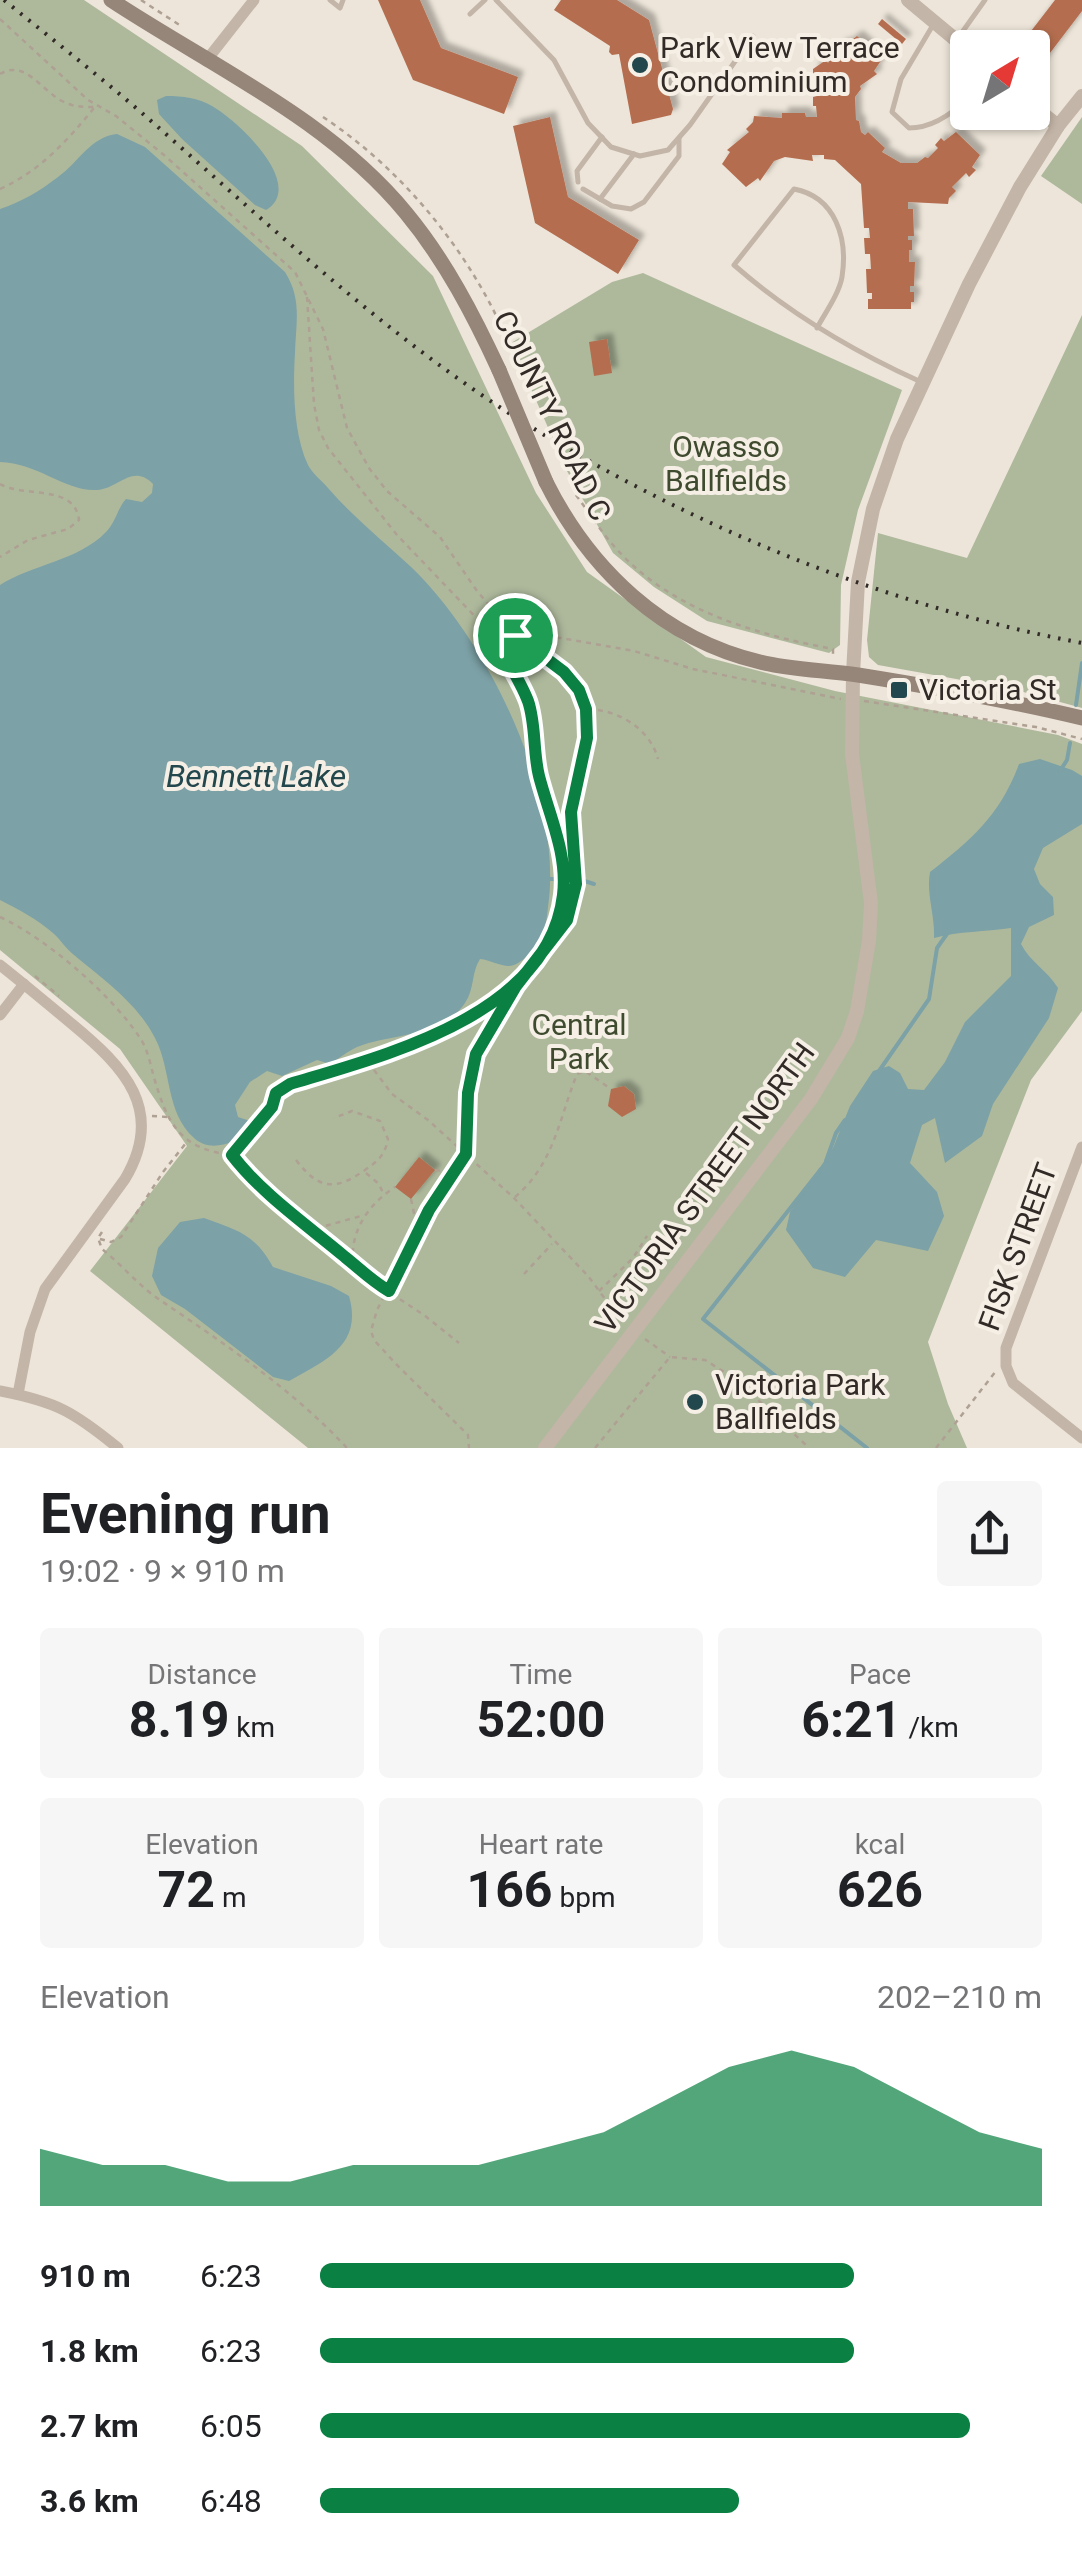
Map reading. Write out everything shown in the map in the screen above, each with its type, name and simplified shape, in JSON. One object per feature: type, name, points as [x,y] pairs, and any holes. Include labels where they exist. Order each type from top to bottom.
[{"type":"main road","name":"COUNTY ROAD C","points":[[111,0],[318,132],[407,214],[459,292],[499,370],[546,482],[578,539],[618,584],[665,622],[692,638],[747,659],[1026,704],[1082,718]]},
{"type":"street","points":[[206,61],[254,0]]},
{"type":"street","points":[[908,0],[950,35]]},
{"type":"street","name":"VICTORIA STREET NORTH","points":[[545,1448],[812,1098],[848,1038],[863,975],[870,903],[855,792],[853,699],[858,582],[865,538],[897,438],[922,382],[1020,187],[1082,96]]},
{"type":"street","points":[[1050,120],[1058,126]]},
{"type":"street","points":[[0,964],[26,978],[109,1054],[138,1100],[142,1130],[135,1162],[125,1179],[45,1290],[30,1332],[18,1394]]},
{"type":"street","points":[[0,1015],[26,978]]},
{"type":"street","name":"FISK STREET","points":[[1006,1366],[1006,1348],[1082,1147]]},
{"type":"street","points":[[1006,1366],[1013,1384],[1082,1438]]},
{"type":"street","points":[[0,1390],[68,1410],[118,1448]]},
{"type":"lane","points":[[330,0],[340,8],[343,0]]},
{"type":"lane","points":[[470,14],[485,0]]},
{"type":"lane","points":[[496,0],[554,60],[588,123],[612,146],[640,156],[668,150],[752,36]]},
{"type":"lane","points":[[970,30],[985,0]]},
{"type":"lane","points":[[934,22],[901,79],[892,112],[909,128],[924,128],[950,113]]},
{"type":"lane","points":[[578,182],[577,172],[602,137]]},
{"type":"lane","points":[[583,189],[612,206],[631,209],[644,202],[678,156],[679,138]]},
{"type":"lane","points":[[600,199],[634,154]]},
{"type":"lane","points":[[818,328],[842,281],[843,248],[836,215],[818,198],[794,189],[734,264],[773,299],[818,328],[861,354],[922,382]]},
{"type":"path","points":[[0,19],[95,106],[138,133],[295,272],[322,329],[348,428],[368,468],[387,491],[440,537],[477,591],[515,635],[564,672],[579,690],[586,709],[587,738],[571,812],[576,884],[567,920],[516,986],[476,1054],[468,1093],[466,1154],[429,1210],[377,1310],[371,1331],[374,1340],[453,1417],[468,1435],[469,1448]]},
{"type":"path","points":[[0,74],[8,70],[23,72],[63,102],[76,107],[95,106]]},
{"type":"path","points":[[0,188],[19,180],[62,146],[95,106]]},
{"type":"path","points":[[307,295],[314,404],[319,430],[328,448],[397,535],[496,640],[529,703],[538,773],[561,848],[564,895],[552,938]]},
{"type":"path","points":[[0,484],[11,490],[67,498],[77,508],[78,520],[68,529],[28,540],[0,557]]},
{"type":"path","points":[[2,494],[11,490]]},
{"type":"path","points":[[576,494],[614,547],[664,588],[714,617],[778,639],[833,649]]},
{"type":"path","points":[[496,640],[515,635],[560,638],[634,651],[693,669],[817,696],[963,714],[1082,738]]},
{"type":"path","points":[[586,709],[637,726],[654,743],[658,759]]},
{"type":"path","points":[[0,917],[30,931],[119,1010],[143,1042],[168,1117],[187,1142],[207,1152],[232,1155],[244,1171],[369,1280],[458,1343]]},
{"type":"path","points":[[26,978],[65,1002]]},
{"type":"path","points":[[232,1155],[272,1107],[276,1093],[290,1084],[438,1034],[516,986]]},
{"type":"path","points":[[367,1060],[392,1094],[428,1120],[514,1198],[574,1261],[624,1324]]},
{"type":"path","points":[[514,1198],[527,1187],[550,1152],[578,1074],[585,1071],[611,1089]]},
{"type":"path","points":[[296,1160],[310,1176],[336,1186],[382,1158],[386,1128],[380,1122],[352,1111],[334,1118]]},
{"type":"path","points":[[150,1116],[168,1117]]},
{"type":"path","points":[[98,1238],[111,1242],[120,1238],[162,1172],[187,1142]]},
{"type":"path","points":[[434,1170],[456,1173]]},
{"type":"path","points":[[363,1172],[379,1184],[384,1194]]},
{"type":"path","points":[[353,1264],[352,1251],[364,1214],[395,1187]]},
{"type":"path","points":[[411,1199],[418,1232]]},
{"type":"path","points":[[304,1224],[325,1226],[364,1214]]},
{"type":"path","points":[[98,1238],[110,1222]]},
{"type":"path","points":[[599,1291],[633,1258],[647,1236]]},
{"type":"path","points":[[98,1238],[102,1249],[157,1298],[190,1318],[284,1390],[347,1448]]},
{"type":"path","points":[[524,1274],[553,1243]]},
{"type":"path","points":[[643,1337],[670,1357],[705,1360],[736,1380],[810,1448]]},
{"type":"path","points":[[595,1448],[670,1357]]},
{"type":"path","points":[[936,1448],[995,1371],[1006,1366]]},
{"type":"green space","name":"Central Park","points":[[0,0],[84,0],[302,146],[433,276],[536,493],[587,572],[706,657],[835,691],[1058,735],[1082,744],[1082,1011],[1031,1080],[928,1342],[967,1448],[308,1448],[90,1271],[187,1146],[120,1049],[0,950]]},
{"type":"green space","points":[[1082,117],[1082,204],[1041,176]]},
{"type":"green space","name":"Owasso Ballfields","points":[[643,273],[902,390],[858,510],[841,585],[840,645],[829,653],[707,621],[654,587],[613,553],[567,471],[511,343],[612,282]]},
{"type":"green space","points":[[1082,315],[1082,708],[1012,689],[878,665],[869,657],[867,640],[878,533],[967,558]]},
{"type":"water","points":[[166,96],[207,103],[251,138],[274,170],[278,185],[276,199],[266,210],[255,205],[159,114],[157,100]]},
{"type":"water","name":"Bennett Lake","points":[[117,134],[145,147],[285,272],[296,301],[295,410],[308,465],[347,509],[410,566],[467,635],[515,723],[544,818],[550,864],[544,930],[537,946],[523,959],[509,966],[480,959],[465,1003],[430,1029],[357,1047],[330,1064],[317,1060],[282,1076],[267,1071],[250,1082],[235,1105],[238,1117],[250,1121],[250,1133],[215,1146],[200,1143],[178,1116],[160,1050],[139,1014],[47,928],[0,900],[0,585],[95,542],[109,528],[126,499],[142,502],[152,493],[153,484],[132,476],[105,489],[85,489],[27,467],[0,462],[0,209],[37,191],[99,140]]},
{"type":"water","points":[[1040,759],[1082,776],[1082,824],[1043,848],[1034,869],[1040,884],[1053,897],[1054,915],[1029,927],[1021,944],[1058,988],[1049,1018],[993,1104],[982,1136],[945,1163],[935,1118],[922,1125],[910,1163],[937,1192],[944,1216],[928,1251],[876,1240],[845,1277],[813,1268],[786,1230],[790,1212],[833,1148],[850,1106],[873,1071],[889,1066],[900,1073],[908,1089],[924,1090],[945,1062],[965,1022],[1011,976],[1011,928],[934,938],[930,872],[994,812],[1019,764]]},
{"type":"water","points":[[204,1218],[252,1240],[273,1267],[349,1296],[351,1327],[338,1349],[289,1381],[273,1377],[161,1295],[152,1276],[158,1248],[180,1222]]},
{"type":"building","points":[[378,0],[420,0],[441,48],[518,77],[504,114],[413,80]]},
{"type":"building","name":"Park View Terrace Condominium","points":[[561,0],[617,0],[649,20],[673,109],[671,115],[632,124],[619,54],[612,55],[610,46],[554,10]]},
{"type":"building","points":[[1055,0],[1082,0],[1082,11],[1050,53],[1050,30],[1032,30]]},
{"type":"building","points":[[882,19],[906,39],[902,44],[878,24]]},
{"type":"building","points":[[857,36],[882,59],[874,71],[877,74],[860,86],[855,97],[861,132],[868,132],[885,148],[882,152],[901,163],[928,158],[941,138],[944,141],[956,132],[980,155],[972,167],[976,170],[969,177],[966,173],[952,187],[956,191],[948,204],[908,202],[908,209],[913,209],[914,236],[908,236],[912,240],[909,262],[915,262],[911,309],[868,309],[872,293],[867,293],[866,269],[871,269],[864,238],[870,238],[869,228],[864,228],[861,184],[835,160],[824,159],[824,155],[812,155],[813,161],[785,157],[774,161],[760,181],[758,178],[746,187],[722,164],[730,152],[727,150],[749,132],[746,129],[754,116],[782,118],[782,113],[805,113],[806,117],[817,117],[813,106],[813,97],[817,96],[813,69],[826,60],[828,63],[842,43],[845,45]]},
{"type":"building","points":[[550,117],[568,197],[639,240],[618,274],[535,223],[513,126]]},
{"type":"building","points":[[607,339],[612,373],[594,376],[589,342]]},
{"type":"building","points":[[624,1086],[634,1094],[636,1109],[622,1117],[608,1106],[611,1089]]},
{"type":"building","points":[[419,1157],[435,1170],[411,1199],[395,1187]]},
{"type":"waterway","points":[[1076,705],[1082,663]]},
{"type":"waterway","points":[[1060,771],[1070,743]]},
{"type":"waterway","points":[[550,879],[578,879],[594,884]]},
{"type":"waterway","points":[[879,1071],[929,999],[937,948],[949,931]]},
{"type":"waterway","points":[[826,1161],[845,1120]]},
{"type":"waterway","points":[[821,1169],[703,1319],[867,1448]]},
{"type":"railway","points":[[4,0],[372,313],[515,417],[648,493],[788,556],[933,607],[1082,643]]},
{"type":"place","name":"Park View Terrace Condominium","points":[[640,65]]},
{"type":"place","name":"Victoria St","points":[[899,690]]},
{"type":"place","name":"Victoria Park Ballfields","points":[[695,1402]]},
{"type":"route","points":[[515,635],[564,672],[579,690],[586,709],[587,738],[571,812],[576,884],[567,920],[494,1018],[476,1054],[468,1093],[466,1154],[429,1210],[389,1291],[369,1280],[326,1244],[244,1171],[232,1155],[272,1107],[276,1093],[290,1084],[438,1034],[516,986],[552,938],[564,895],[561,848],[538,773],[529,703],[496,640],[515,635]]}]
